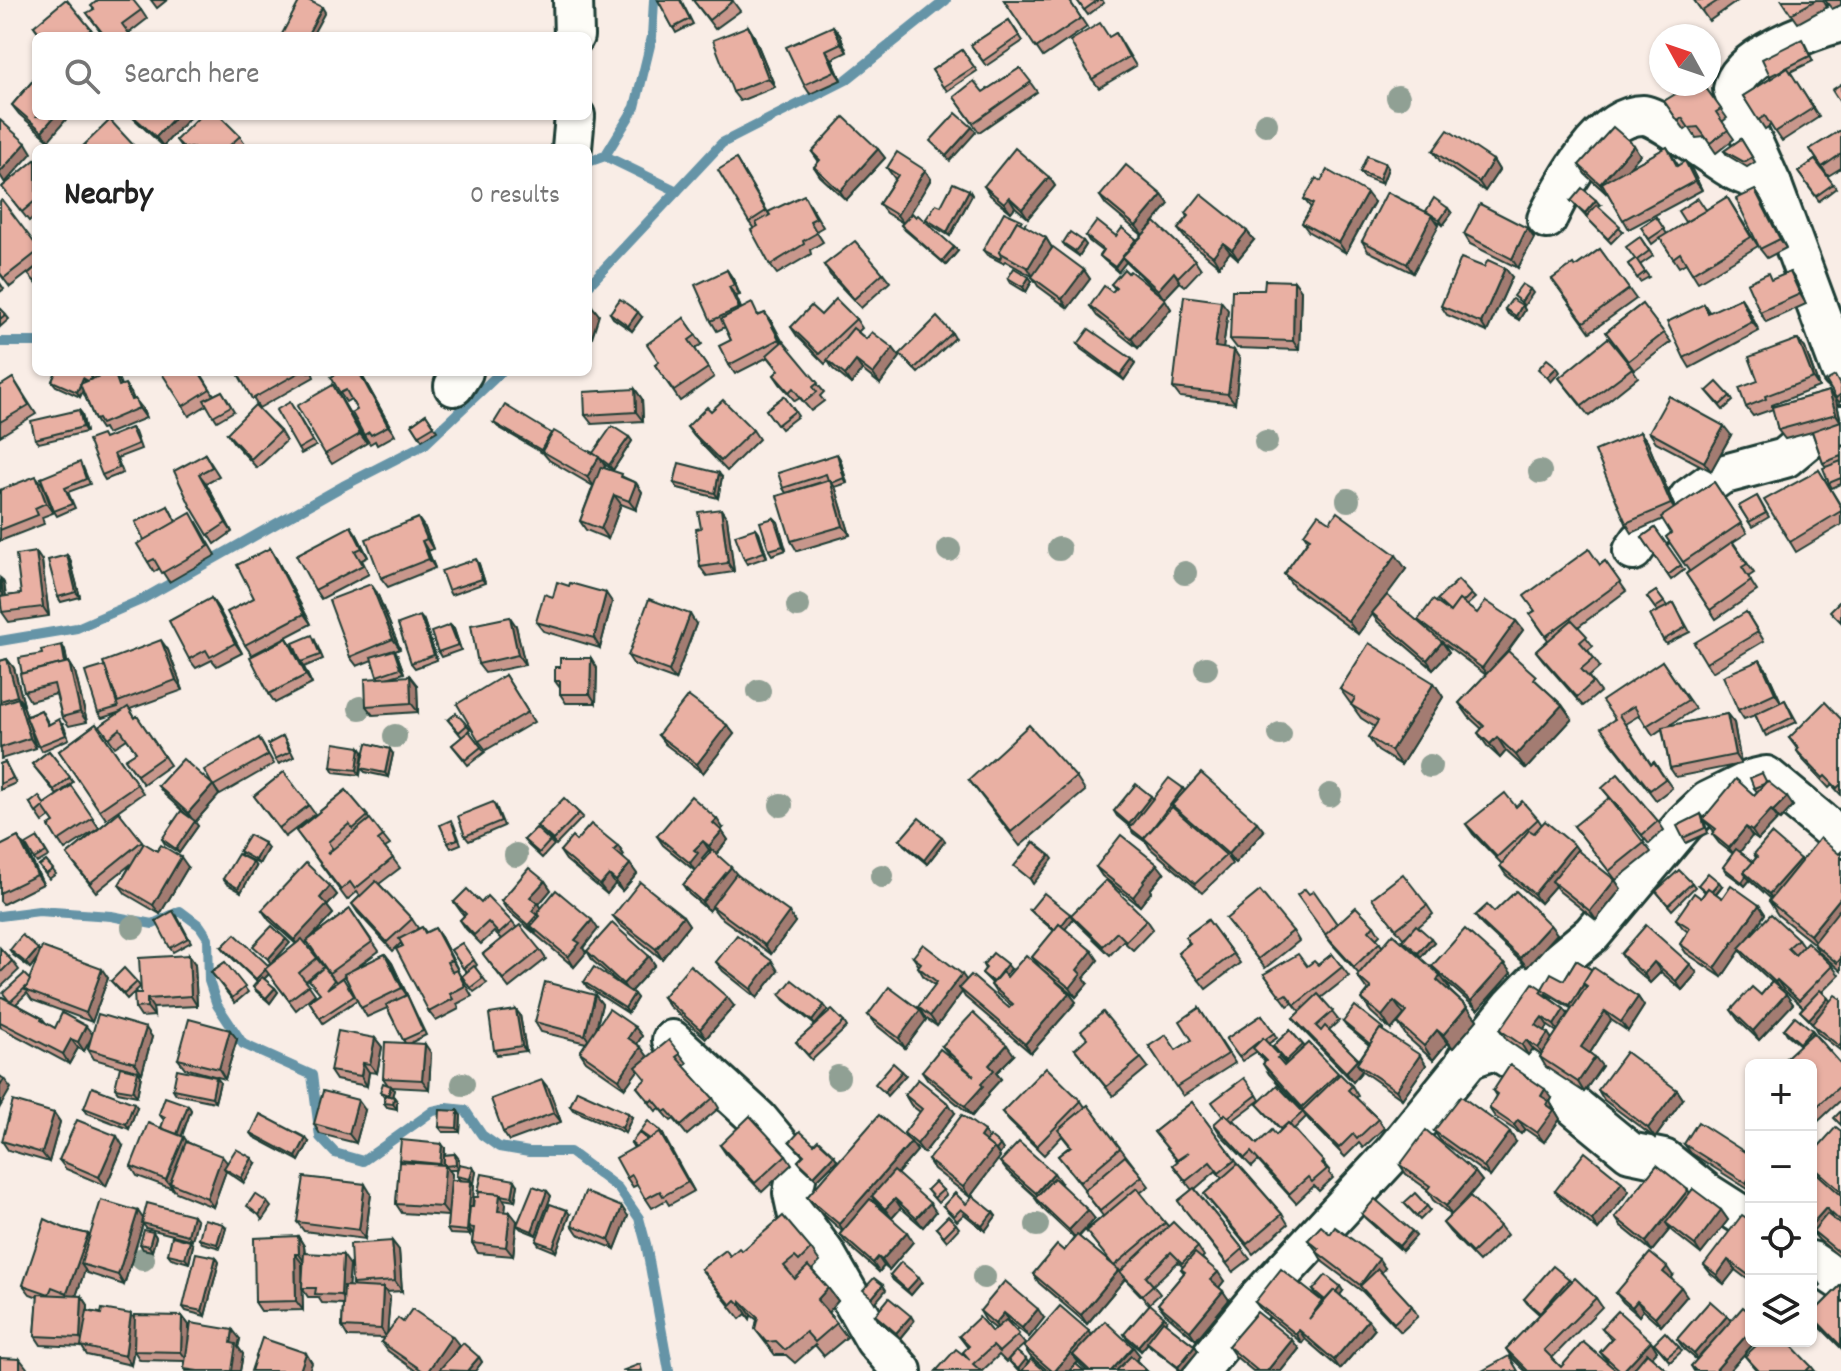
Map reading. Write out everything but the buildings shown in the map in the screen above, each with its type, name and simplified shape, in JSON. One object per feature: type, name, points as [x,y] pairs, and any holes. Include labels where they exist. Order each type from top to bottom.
[{"type":"street","points":[[573,0],[574,32]]},
{"type":"street","points":[[1841,22],[1819,28],[1766,53],[1742,71],[1733,83],[1740,114],[1772,185],[1841,371]]},
{"type":"street","points":[[1547,219],[1564,187],[1603,133],[1620,121],[1644,115],[1736,171],[1772,185]]},
{"type":"street","points":[[572,144],[575,120]]},
{"type":"street","points":[[1633,551],[1653,529],[1680,512],[1689,498],[1721,475],[1785,458],[1814,434],[1841,425]]},
{"type":"street","points":[[1199,1371],[1256,1301],[1393,1153],[1466,1060],[1539,978],[1592,934],[1685,823],[1708,801],[1766,776],[1841,838]]},
{"type":"street","points":[[672,1040],[758,1119],[793,1161],[797,1173],[793,1193],[798,1216],[826,1255],[875,1340],[902,1371]]},
{"type":"street","points":[[1466,1060],[1488,1052],[1499,1052],[1540,1078],[1630,1152],[1664,1159],[1704,1191],[1745,1217]]},
{"type":"street","points":[[1817,1265],[1841,1281]]},
{"type":"waterway","points":[[605,156],[635,107],[652,37],[654,0]]},
{"type":"waterway","points":[[592,282],[722,143],[846,80],[946,0]]},
{"type":"waterway","points":[[592,161],[605,156],[677,191]]},
{"type":"waterway","points":[[0,342],[32,342]]},
{"type":"waterway","points":[[0,641],[77,628],[141,600],[343,486],[425,444],[497,376]]},
{"type":"waterway","points":[[0,916],[39,911],[111,916],[153,924],[180,911],[200,926],[208,938],[209,981],[217,1005],[243,1044],[312,1075],[320,1137],[335,1153],[363,1161],[433,1111],[447,1108],[465,1110],[482,1135],[499,1147],[529,1152],[570,1152],[618,1188],[639,1218],[669,1371]]}]
